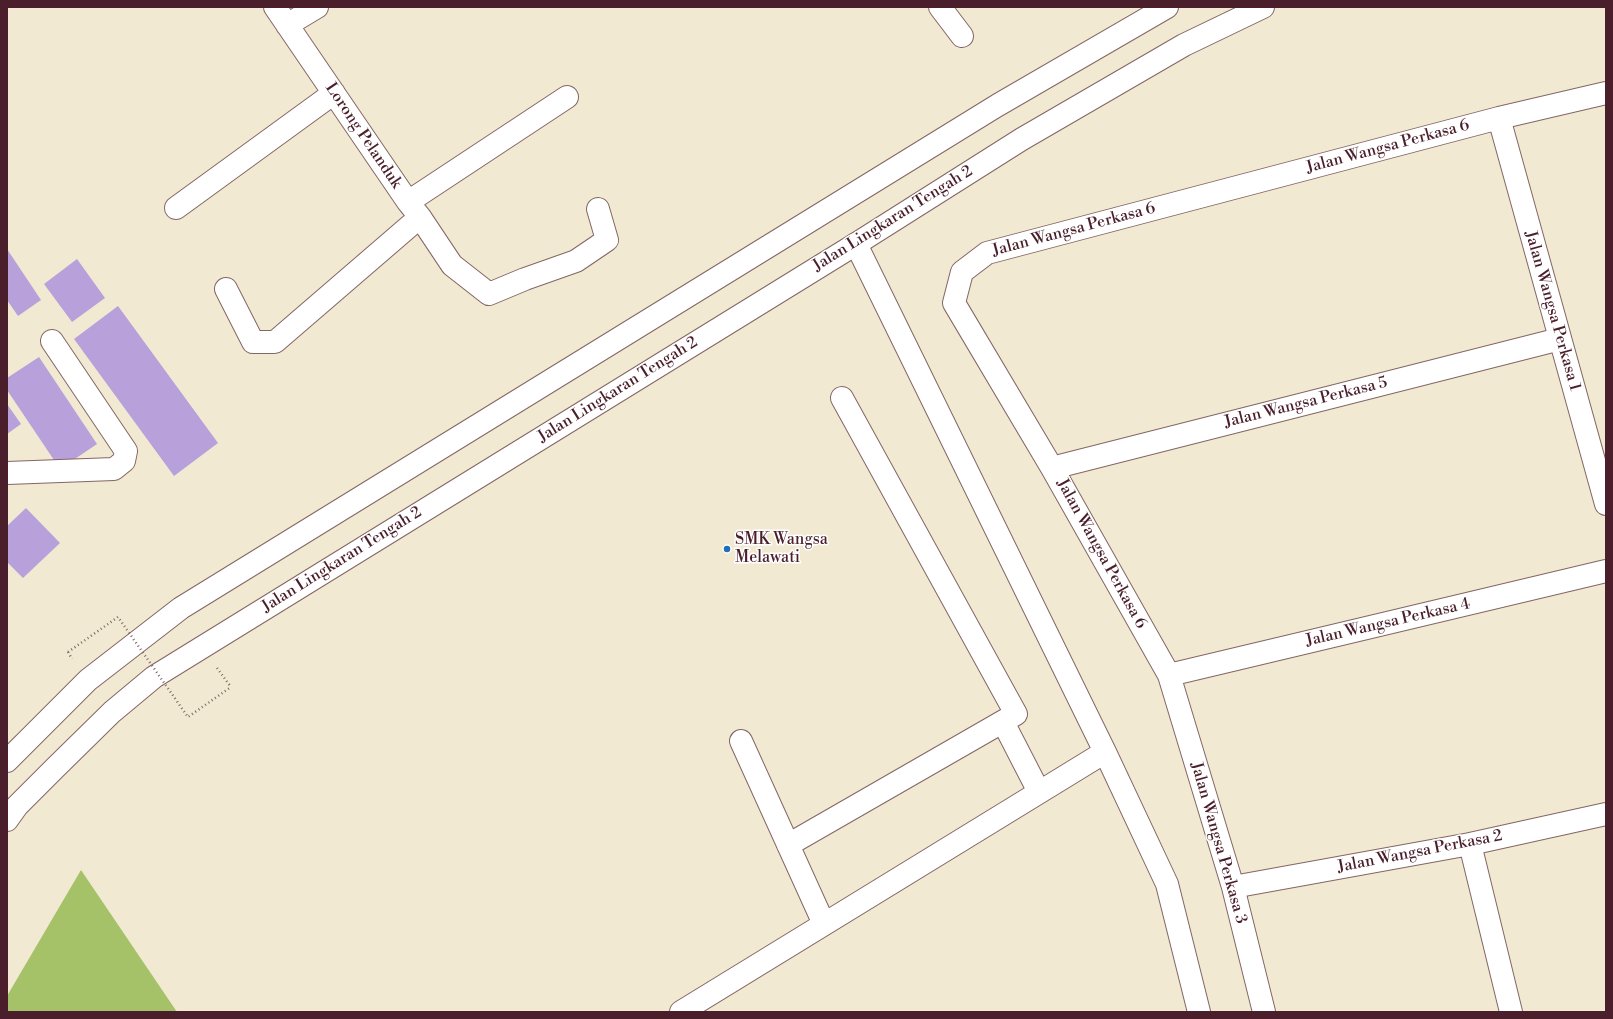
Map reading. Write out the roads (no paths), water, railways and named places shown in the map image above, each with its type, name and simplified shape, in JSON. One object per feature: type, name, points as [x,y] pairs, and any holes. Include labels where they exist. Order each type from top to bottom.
[{"type":"main road","name":"Lorong Pelanduk","points":[[274,7],[452,265],[490,294],[525,279],[576,261],[607,240],[598,209]]},
{"type":"main road","points":[[287,25],[317,7]]},
{"type":"main road","points":[[940,7],[962,36]]},
{"type":"main road","points":[[7,761],[88,680],[181,608],[998,105],[1167,7]]},
{"type":"main road","name":"Jalan Lingkaran Tengah 2","points":[[7,820],[17,806],[56,766],[112,712],[154,677],[856,244],[1029,135],[1184,45],[1263,7]]},
{"type":"main road","points":[[176,208],[334,93]]},
{"type":"main road","name":"Jalan Wangsa Perkasa 6","points":[[1169,675],[1052,468],[954,303],[962,272],[987,253],[1499,118],[1606,93]]},
{"type":"main road","points":[[226,289],[253,342],[275,342],[414,209],[567,97]]},
{"type":"main road","name":"Jalan Wangsa Perkasa 1","points":[[1499,118],[1606,504]]},
{"type":"main road","points":[[856,244],[1105,752],[1167,884],[1199,1012]]},
{"type":"main road","name":"Jalan Wangsa Perkasa 5","points":[[1052,468],[1560,339]]},
{"type":"main road","points":[[7,473],[114,469],[124,461],[126,451],[52,341]]},
{"type":"main road","points":[[788,845],[1016,714],[842,398]]},
{"type":"main road","name":"Jalan Wangsa Perkasa 4","points":[[1169,675],[1606,571]]},
{"type":"main road","name":"Jalan Wangsa Perkasa 3","points":[[1169,675],[1233,887],[1264,1012]]},
{"type":"main road","points":[[1003,722],[1039,792]]},
{"type":"main road","points":[[741,741],[824,924]]},
{"type":"main road","points":[[681,1012],[1105,752]]},
{"type":"main road","name":"Jalan Wangsa Perkasa 2","points":[[1233,887],[1470,844],[1606,814]]},
{"type":"main road","points":[[1470,844],[1511,1012]]},
{"type":"place","name":"SMK Wangsa Melawati","points":[[727,549]]}]
